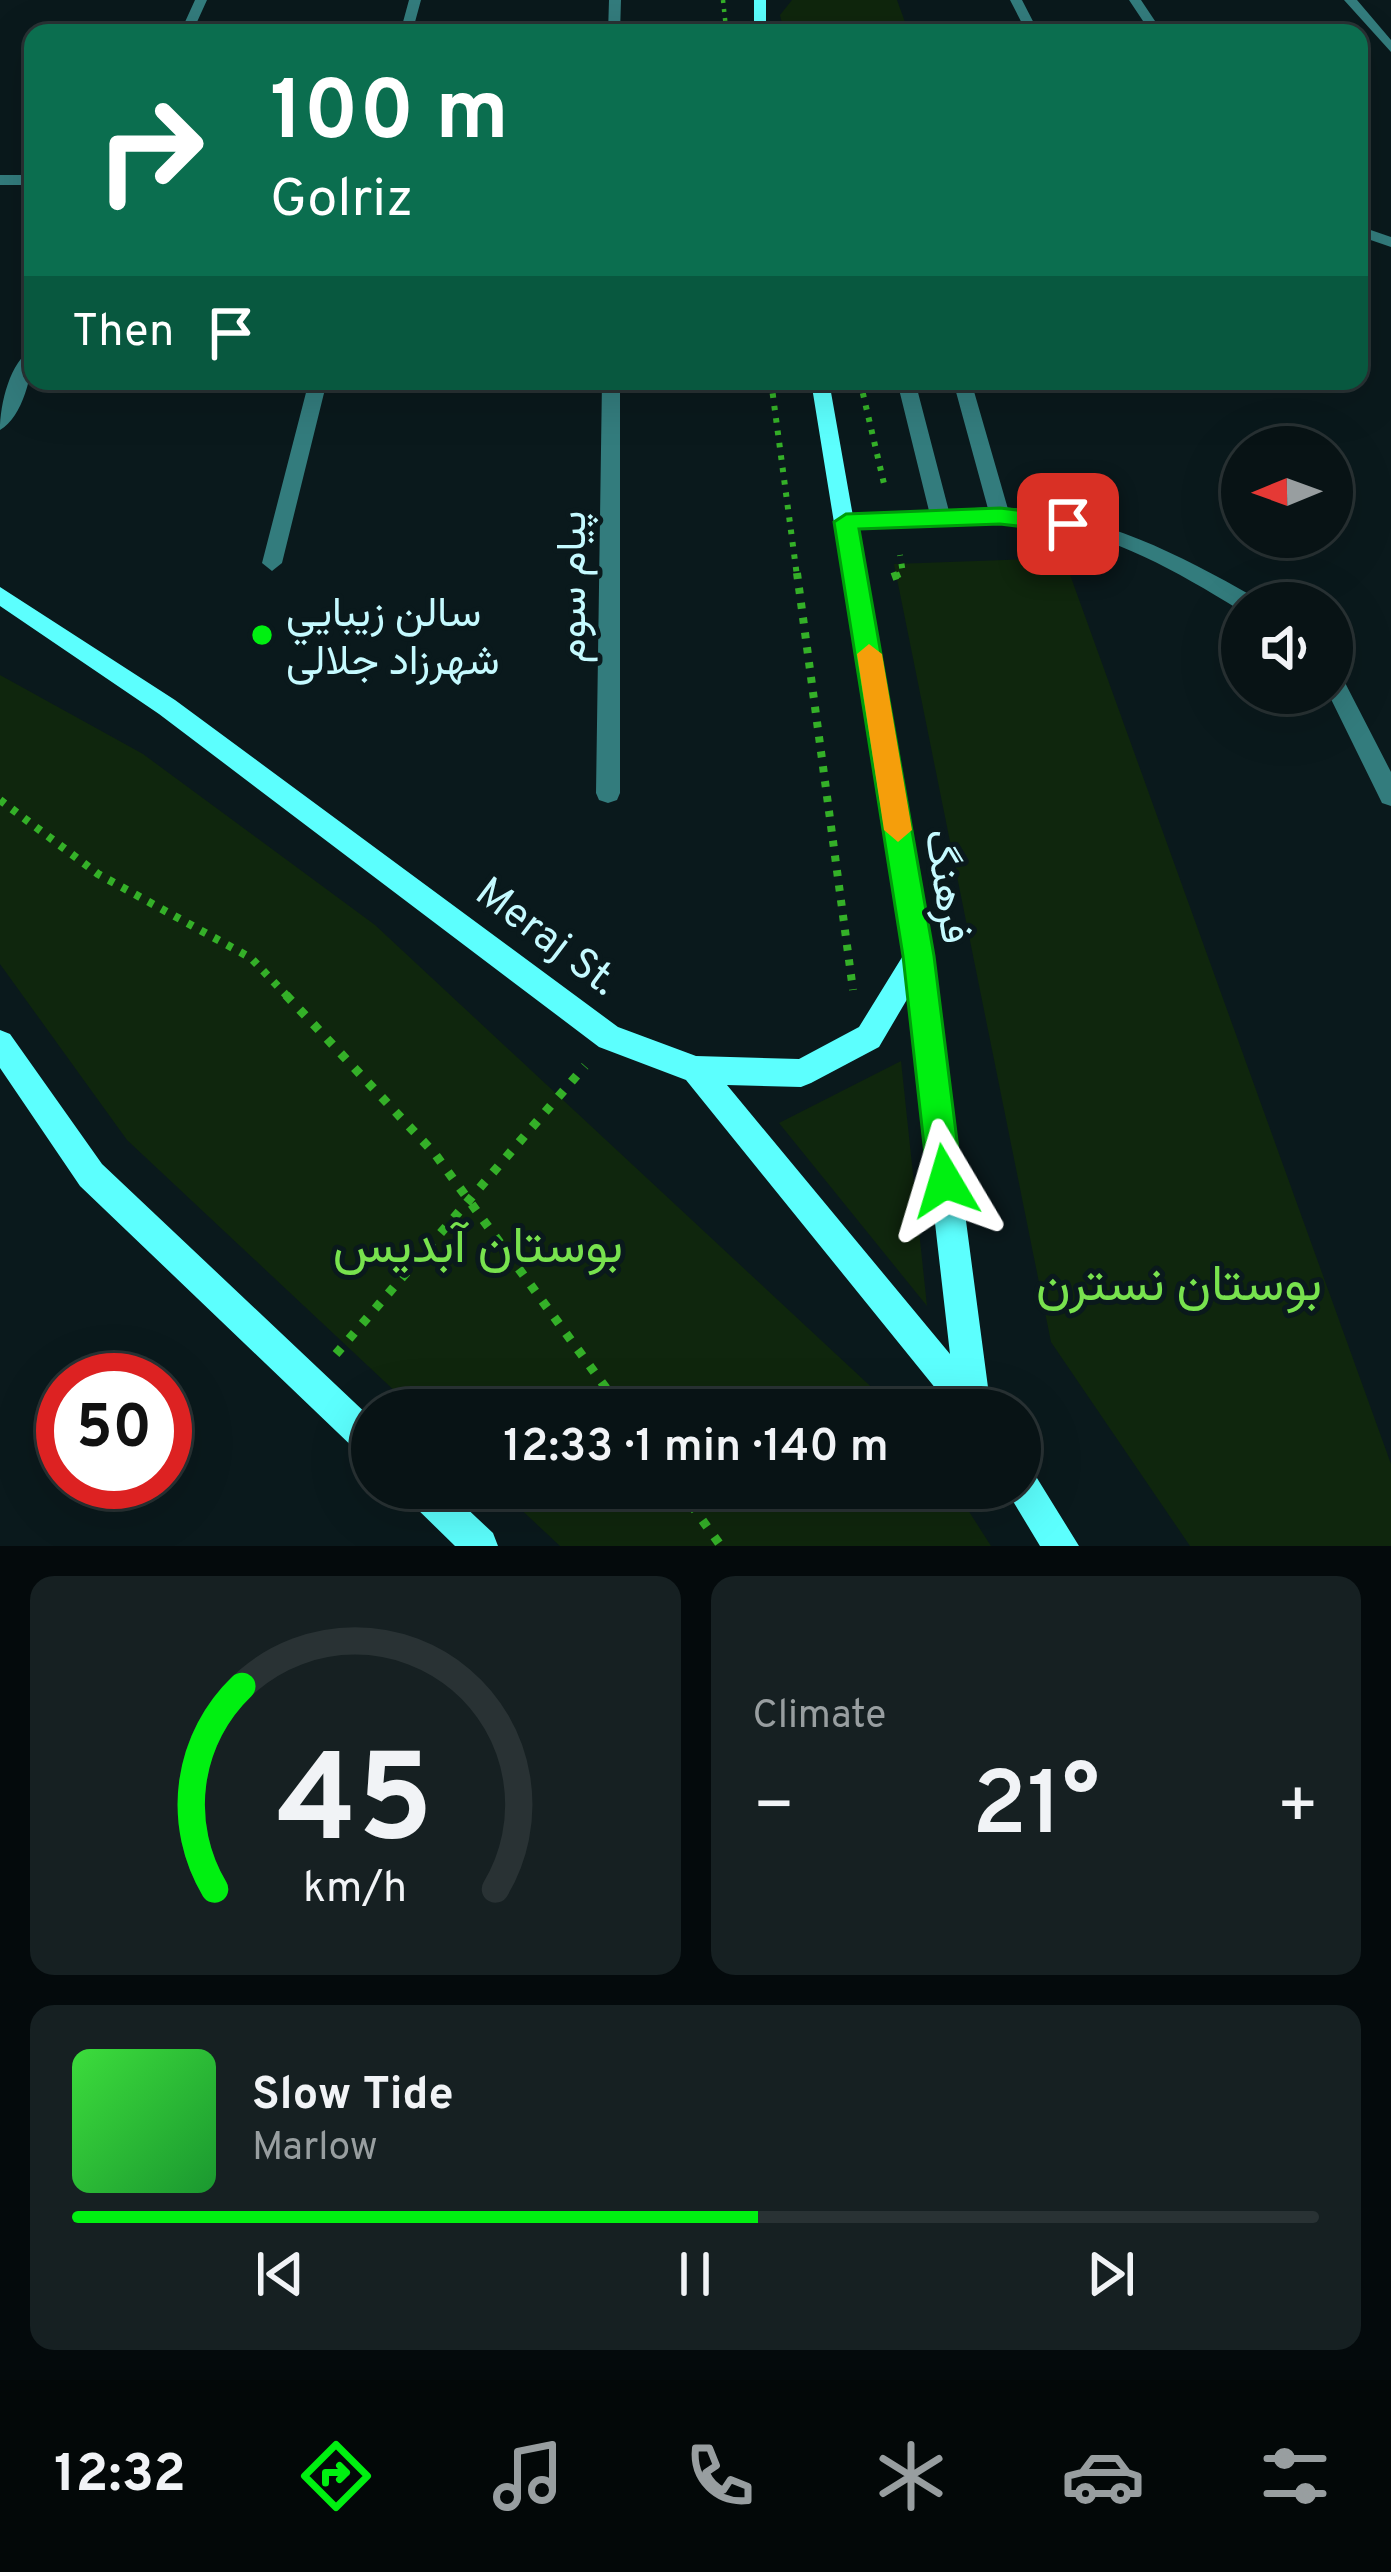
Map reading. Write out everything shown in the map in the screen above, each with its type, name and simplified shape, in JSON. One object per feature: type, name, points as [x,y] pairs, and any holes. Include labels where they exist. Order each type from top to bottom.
[{"type":"main road","name":"فرهنگ","points":[[822,390],[918,956],[971,1389]]},
{"type":"main road","name":"Meraj St.","points":[[8,600],[224,748],[609,1037],[696,1070],[957,1389]]},
{"type":"main road","points":[[696,1070],[801,1073],[869,1037],[918,956]]},
{"type":"main road","points":[[0,1044],[91,1175],[351,1422]]},
{"type":"main road","points":[[442,1509],[480,1546]]},
{"type":"main road","points":[[1037,1509],[1061,1546]]},
{"type":"street","points":[[1350,0],[1391,48]]},
{"type":"street","points":[[0,424],[24,372]]},
{"type":"street","points":[[272,563],[316,390]]},
{"type":"street","name":"پیام سوم","points":[[608,793],[611,390]]},
{"type":"street","points":[[908,390],[941,519]]},
{"type":"street","points":[[965,390],[1000,516]]},
{"type":"street","points":[[846,522],[1042,518],[1094,530],[1221,588]]},
{"type":"street","points":[[1350,714],[1391,796]]},
{"type":"path","points":[[772,390],[848,974],[869,1037]]},
{"type":"path","points":[[862,390],[885,488]]},
{"type":"path","points":[[892,577],[903,573],[900,556]]},
{"type":"path","points":[[0,800],[98,874],[251,958],[435,1154],[607,1389]]},
{"type":"path","points":[[310,1384],[609,1037]]},
{"type":"path","points":[[694,1509],[721,1546]]},
{"type":"green space","points":[[792,0],[897,0],[906,24],[782,24],[780,15]]},
{"type":"green space","name":"بوستان نسترن","points":[[1064,558],[1391,1464],[1391,1546],[1190,1546],[1051,1342],[894,564]]},
{"type":"green space","name":"بوستان آبدیس","points":[[0,675],[143,754],[375,925],[873,1389],[393,1389],[127,1140],[0,964]]},
{"type":"green space","points":[[901,1061],[927,1306],[779,1123]]},
{"type":"green space","points":[[520,1509],[967,1509],[991,1546],[560,1546]]},
{"type":"slow traffic","points":[[869,654],[898,830]]},
{"type":"place","name":"سالن زيبايي شهرزاد جلالى","points":[[262,635]]},
{"type":"route","points":[[945,1181],[918,956],[846,522],[1000,516],[1068,524]]}]
